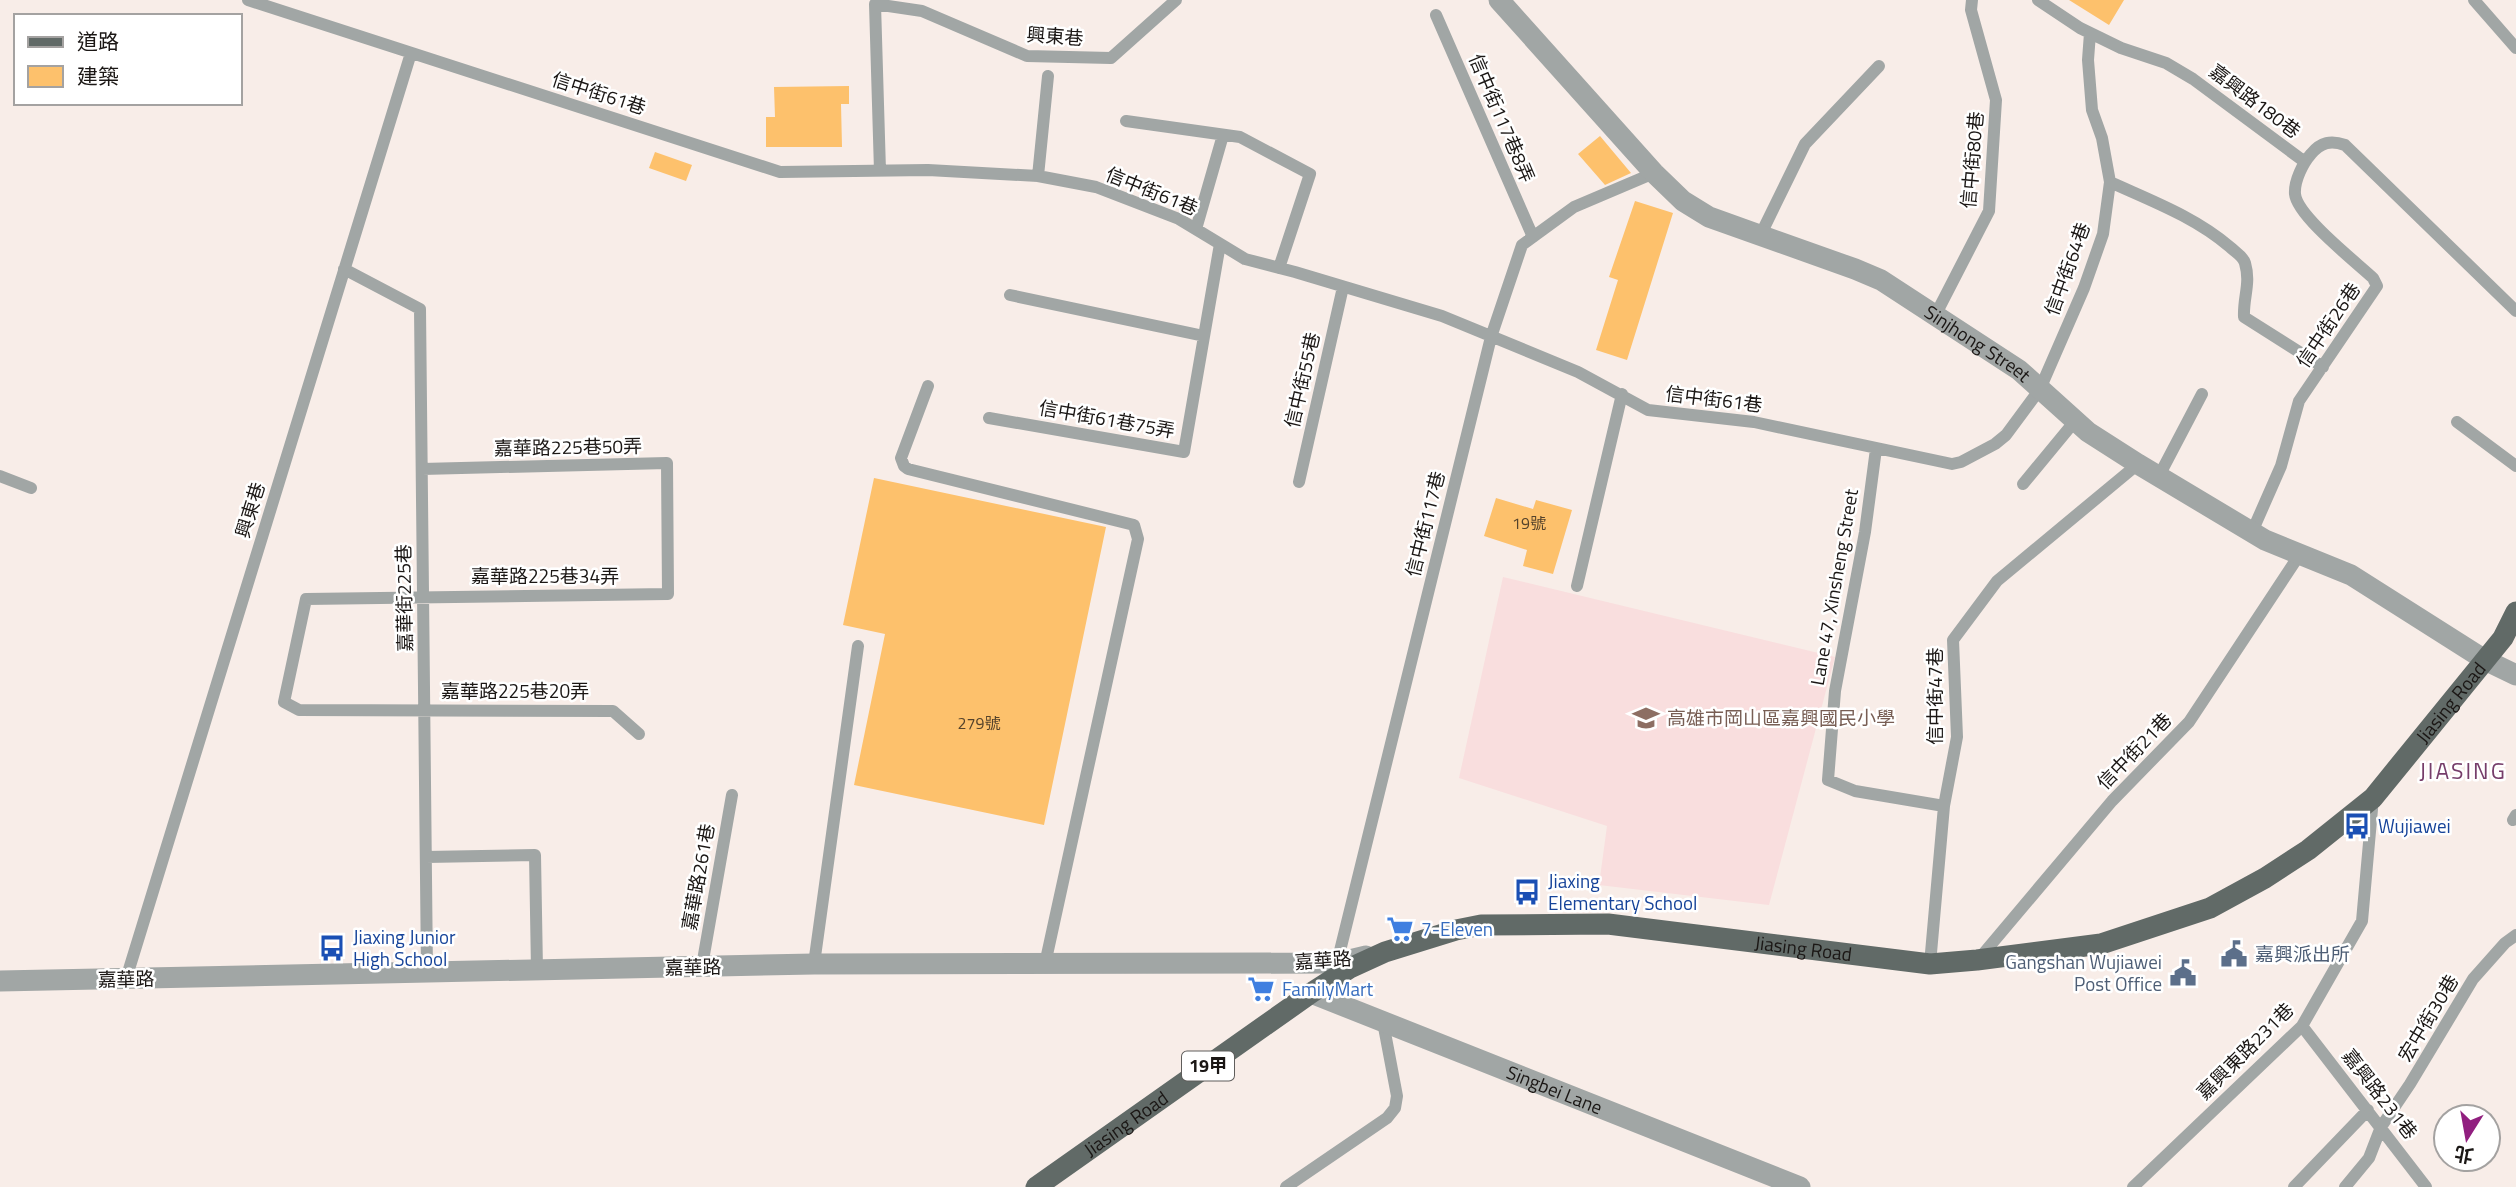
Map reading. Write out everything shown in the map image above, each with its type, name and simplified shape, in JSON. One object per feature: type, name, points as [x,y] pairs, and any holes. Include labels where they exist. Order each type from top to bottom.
[{"type":"main road","name":"Jiasing Road","points":[[1036,1187],[1350,968],[1385,952],[1455,930],[1480,925],[1608,924],[1930,964],[2101,944],[2210,908],[2265,878],[2308,850],[2373,798],[2503,638],[2516,612]]},
{"type":"street","name":"Sinjhong Street","points":[[1499,0],[1654,173],[1683,201],[1709,217],[1881,280],[2019,370],[2075,421],[2138,464],[2252,532],[2351,575],[2485,660],[2516,675]]},
{"type":"street","name":"嘉華路","points":[[0,981],[814,964],[1337,963],[1385,952]]},
{"type":"street","name":"Singbei Lane","points":[[1311,993],[1800,1187]]},
{"type":"lane","name":"信中街61巷","points":[[248,0],[780,172],[928,170],[1038,176],[1096,187],[1179,219],[1245,259],[1442,316],[1578,372],[1648,410],[1754,422],[1952,464],[1995,444],[2006,435],[2040,389]]},
{"type":"lane","name":"興東巷","points":[[880,171],[875,4],[922,11],[1027,57],[1111,58],[1176,0]]},
{"type":"lane","name":"信中街80巷","points":[[1936,314],[1989,211],[1996,100],[1971,10],[1972,0]]},
{"type":"lane","name":"嘉興路180巷","points":[[2038,0],[2090,33],[2121,48],[2166,63],[2193,79],[2305,162],[2318,145],[2334,142],[2345,145],[2516,311]]},
{"type":"lane","points":[[2474,0],[2516,48]]},
{"type":"lane","name":"信中街117巷8弄","points":[[1436,15],[1533,237]]},
{"type":"lane","name":"信中街64巷","points":[[2040,389],[2084,288],[2103,234],[2110,181],[2102,138],[2092,110],[2088,60],[2090,33]]},
{"type":"lane","name":"興東巷","points":[[126,979],[411,52]]},
{"type":"lane","points":[[1760,236],[1805,144],[1879,66]]},
{"type":"lane","points":[[1038,176],[1048,76]]},
{"type":"lane","points":[[1126,121],[1240,137],[1310,174],[1279,268]]},
{"type":"lane","points":[[1196,229],[1223,135]]},
{"type":"lane","name":"信中街26巷","points":[[2252,532],[2281,466],[2300,401],[2376,286],[2373,278],[2309,220],[2300,207],[2295,194],[2305,162]]},
{"type":"lane","name":"信中街117巷","points":[[1337,963],[1491,337],[1522,245],[1574,207],[1654,173]]},
{"type":"lane","points":[[2110,181],[2210,230],[2244,259],[2249,286],[2244,317],[2323,367]]},
{"type":"lane","name":"信中街61巷75弄","points":[[989,418],[1184,453],[1220,244]]},
{"type":"lane","name":"嘉華街225巷","points":[[344,269],[420,309],[427,972]]},
{"type":"lane","name":"信中街55巷","points":[[1299,482],[1343,287]]},
{"type":"lane","points":[[1010,295],[1204,337]]},
{"type":"lane","points":[[928,386],[901,458],[908,469],[1134,525],[1138,538],[1045,964]]},
{"type":"lane","points":[[1577,586],[1622,394]]},
{"type":"lane","points":[[2159,476],[2202,394]]},
{"type":"lane","points":[[2023,484],[2075,421]]},
{"type":"lane","points":[[2457,422],[2516,466]]},
{"type":"lane","name":"Lane 47, Xinsheng Street","points":[[1877,449],[1865,532],[1835,691],[1828,779],[1856,791],[1944,806]]},
{"type":"lane","name":"嘉華路225巷50弄","points":[[422,469],[667,463],[668,594]]},
{"type":"lane","name":"信中街47巷","points":[[1930,964],[1944,806],[1957,737],[1952,640],[1997,581],[2138,464]]},
{"type":"lane","points":[[0,476],[32,488]]},
{"type":"lane","name":"信中街21巷","points":[[1977,960],[2112,801],[2189,722],[2300,554]]},
{"type":"lane","name":"嘉華路225巷34弄","points":[[284,702],[306,599],[668,594]]},
{"type":"lane","points":[[814,964],[858,646]]},
{"type":"lane","name":"嘉華路225巷20弄","points":[[284,702],[299,710],[613,711],[639,734]]},
{"type":"lane","name":"嘉華路261巷","points":[[702,967],[732,795]]},
{"type":"lane","name":"嘉興東路231巷","points":[[2133,1187],[2302,1026],[2362,921],[2373,798]]},
{"type":"lane","points":[[426,858],[535,855],[537,970]]},
{"type":"lane","name":"宏中街30巷","points":[[2345,1187],[2369,1158],[2381,1127],[2418,1072],[2473,979],[2505,943],[2516,935]]},
{"type":"lane","points":[[1286,1187],[1387,1118],[1395,1108],[1397,1096],[1383,1022]]},
{"type":"lane","name":"嘉興路231巷","points":[[2302,1026],[2426,1187]]},
{"type":"lane","points":[[2294,1187],[2368,1110]]},
{"type":"shaded area","name":"高雄市岡山區嘉興國民小學","points":[[1503,577],[1835,657],[1769,905],[1599,885],[1607,826],[1459,778]]},
{"type":"building","points":[[2069,0],[2124,0],[2109,25]]},
{"type":"building","points":[[849,86],[849,104],[841,104],[842,147],[766,147],[766,117],[775,117],[774,87]]},
{"type":"building","points":[[1600,136],[1631,173],[1605,185],[1578,154]]},
{"type":"building","points":[[655,152],[692,165],[686,181],[649,168]]},
{"type":"building","points":[[1635,201],[1673,213],[1627,360],[1596,350],[1618,280],[1609,277]]},
{"type":"building","points":[[874,478],[1106,527],[1044,825],[854,785],[885,634],[843,625]]},
{"type":"building","points":[[1496,498],[1533,509],[1536,500],[1572,510],[1553,574],[1523,566],[1527,550],[1484,536]]},
{"type":"place","name":"高雄市岡山區嘉興國民小學","points":[[1646,718]]},
{"type":"place","name":"Wujiawei","points":[[2357,826]]},
{"type":"place","name":"Jiaxing Elementary School","points":[[1527,892]]},
{"type":"place","name":"7-Eleven","points":[[1400,929]]},
{"type":"place","name":"Jiaxing Junior High School","points":[[332,948]]},
{"type":"place","name":"嘉興派出所","points":[[2234,954]]},
{"type":"place","name":"Gangshan Wujiawei Post Office","points":[[2183,973]]},
{"type":"place","name":"FamilyMart","points":[[1261,989]]},
{"type":"district","name":"JIASING","points":[[2463,771]]}]
